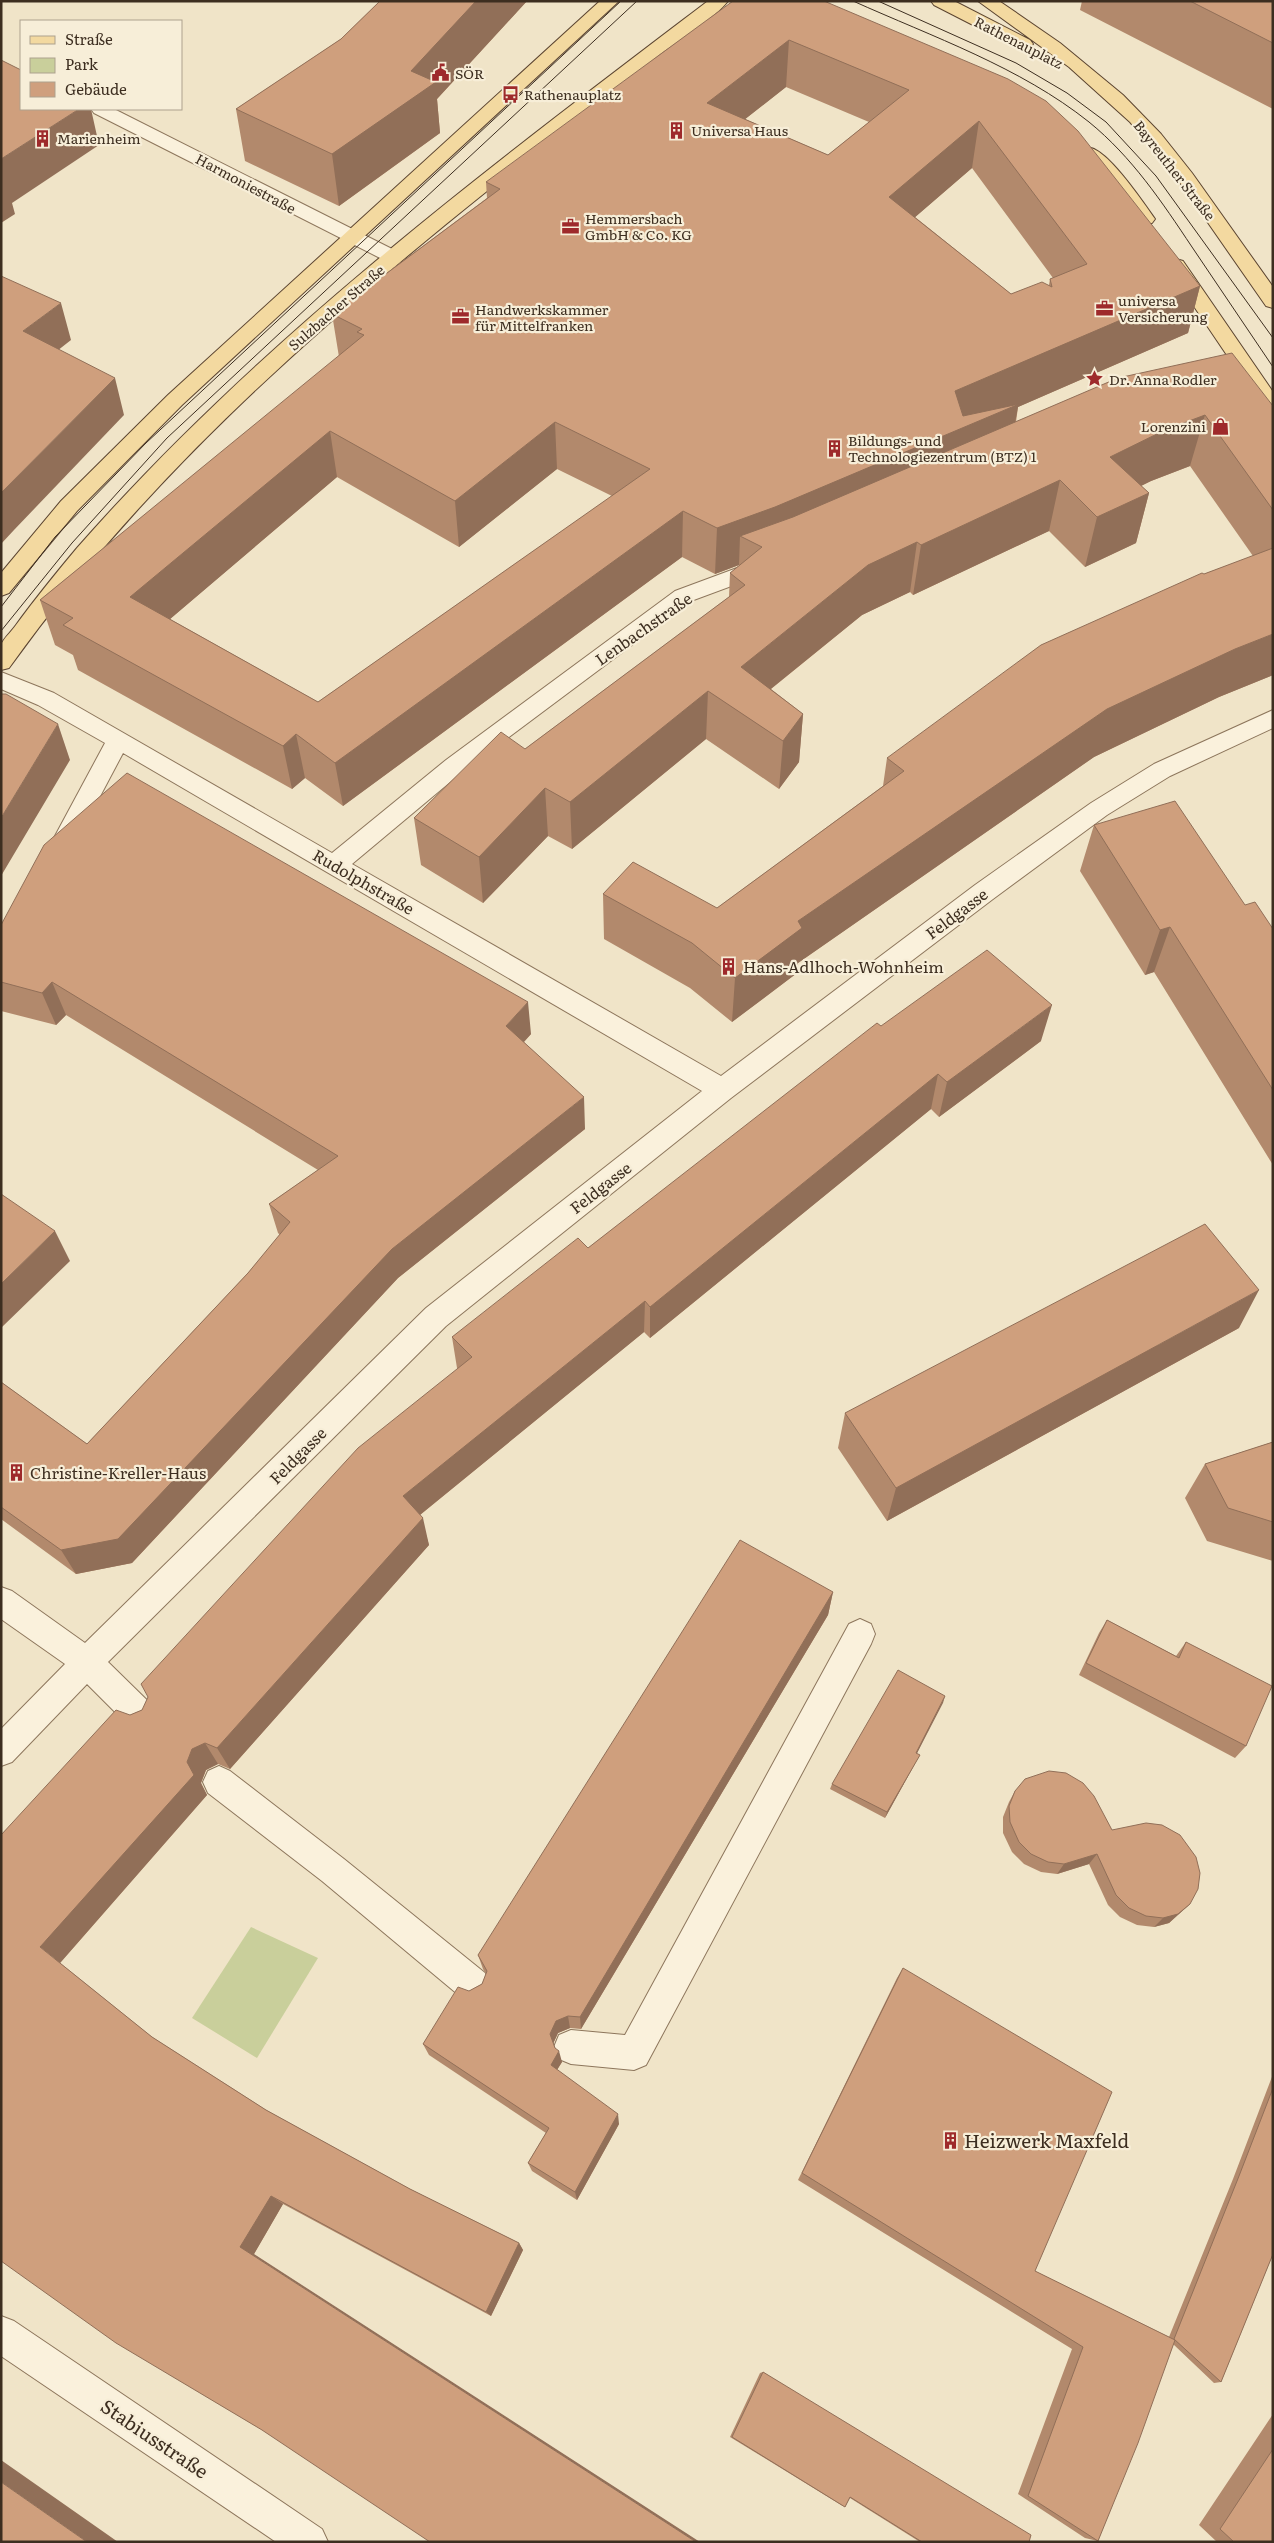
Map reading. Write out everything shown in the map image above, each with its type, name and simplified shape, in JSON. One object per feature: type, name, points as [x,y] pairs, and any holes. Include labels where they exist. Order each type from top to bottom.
[{"type":"main road","points":[[1,588],[50,528],[103,470],[208,369],[610,1]]},
{"type":"main road","name":"Sulzbacher Straße","points":[[1,662],[78,561],[168,461],[278,357],[393,257],[614,80],[719,1]]},
{"type":"main road","name":"Rathenauplatz","points":[[940,1],[1099,83]]},
{"type":"main road","name":"Bayreuther Straße","points":[[987,1],[1039,36],[1099,83],[1131,113],[1166,152],[1273,302]]},
{"type":"main road","points":[[1079,142],[1119,183],[1154,232]]},
{"type":"main road","points":[[1164,248],[1273,408]]},
{"type":"street","name":"Harmoniestraße","points":[[102,110],[393,257]]},
{"type":"street","points":[[1224,375],[1247,370]]},
{"type":"street","name":"Lenbachstraße","points":[[334,864],[454,766],[683,596],[780,560]]},
{"type":"street","name":"Rudolphstraße","points":[[1,680],[39,696],[118,740],[722,1090]]},
{"type":"street","name":"Feldgasse","points":[[1,1751],[87,1662],[436,1317],[722,1090],[968,904],[1099,809],[1162,770],[1273,718]]},
{"type":"street","points":[[47,873],[118,740]]},
{"type":"street","points":[[1,1602],[87,1662],[144,1720]]},
{"type":"street","points":[[571,2047],[634,2053],[860,1634]]},
{"type":"street","points":[[219,1782],[333,1870],[473,1984]]},
{"type":"street","name":"Stabiusstraße","points":[[1,2334],[309,2542]]},
{"type":"green space","points":[[251,1927],[318,1958],[257,2058],[192,2018]]},
{"type":"building","points":[[380,1],[476,1],[411,71],[436,82],[332,154],[236,109],[341,39]]},
{"type":"building","points":[[733,1],[824,1],[1008,79],[1046,101],[1078,131],[1200,286],[955,391],[963,416],[1019,404],[775,507],[717,528],[683,511],[335,763],[296,734],[283,746],[63,625],[73,618],[40,600],[364,335],[357,332],[362,329],[332,314],[500,189],[486,182]],"holes":[[[789,40],[909,90],[828,155],[707,103]],[[979,121],[1087,264],[1050,279],[1052,287],[1042,282],[1011,294],[889,197]],[[555,422],[650,469],[318,702],[130,597],[330,431],[455,501]]]},
{"type":"building","points":[[1190,1],[1273,1],[1273,43]]},
{"type":"building","points":[[1,60],[20,70],[20,110],[77,110],[1,159]]},
{"type":"building","points":[[1,276],[61,303],[23,331],[115,378],[1,493]]},
{"type":"building","points":[[1232,353],[1273,406],[1273,510],[1205,415],[1165,430],[1110,457],[1149,493],[1097,517],[1060,480],[921,545],[917,542],[868,565],[741,667],[803,714],[783,741],[708,691],[570,802],[545,788],[479,857],[414,818],[501,732],[525,749],[745,585],[730,573],[762,547],[740,536],[793,517],[1118,378]]},
{"type":"building","points":[[1273,548],[1273,634],[1235,649],[1107,709],[798,921],[802,928],[735,978],[692,943],[603,894],[633,862],[717,908],[904,771],[887,758],[1041,645],[1202,573],[1204,574]]},
{"type":"building","points":[[1,694],[6,694],[58,724],[1,818]]},
{"type":"building","points":[[127,773],[528,1002],[506,1026],[584,1097],[392,1249],[118,1539],[61,1550],[1,1507],[1,1382],[87,1444],[248,1273],[290,1222],[269,1204],[338,1156],[52,982],[42,993],[1,982],[1,925],[44,845]]},
{"type":"building","points":[[1175,801],[1245,905],[1255,902],[1273,929],[1273,1090],[1170,927],[1160,930],[1094,825]]},
{"type":"building","points":[[987,950],[1052,1005],[947,1082],[938,1074],[650,1307],[645,1301],[403,1496],[423,1518],[217,1748],[205,1743],[192,1749],[187,1762],[194,1775],[40,1947],[152,2037],[266,2110],[410,2189],[519,2243],[486,2312],[271,2196],[240,2247],[696,2542],[430,2542],[262,2430],[116,2343],[1,2261],[1,1835],[116,1710],[130,1715],[142,1710],[148,1697],[141,1684],[358,1448],[472,1357],[452,1337],[578,1238],[588,1248],[877,1023],[881,1026]]},
{"type":"building","points":[[1,1194],[55,1231],[1,1284]]},
{"type":"building","points":[[1205,1224],[1259,1290],[896,1488],[845,1413]]},
{"type":"building","points":[[1273,1442],[1273,1522],[1228,1508],[1205,1464]]},
{"type":"building","points":[[740,1540],[833,1592],[580,2017],[568,2016],[556,2021],[550,2034],[555,2048],[559,2051],[551,2065],[618,2114],[575,2192],[528,2163],[549,2128],[423,2044],[458,1987],[469,1991],[482,1984],[487,1971],[478,1955]]},
{"type":"building","points":[[1107,1620],[1179,1658],[1186,1642],[1272,1686],[1246,1746],[1086,1663]]},
{"type":"building","points":[[898,1670],[945,1696],[916,1753],[920,1755],[887,1812],[832,1784]]},
{"type":"building","points":[[1049,1771],[1066,1773],[1083,1783],[1094,1796],[1112,1830],[1146,1823],[1162,1825],[1180,1835],[1196,1857],[1200,1873],[1198,1889],[1190,1904],[1178,1914],[1163,1918],[1146,1916],[1129,1908],[1116,1895],[1097,1854],[1064,1864],[1048,1862],[1031,1854],[1019,1842],[1010,1822],[1009,1806],[1015,1791],[1025,1779]]},
{"type":"building","name":"Heizwerk Maxfeld","points":[[903,1968],[1112,2092],[1035,2271],[1175,2340],[1138,2443],[1098,2541],[1028,2496],[1083,2347],[802,2173]]},
{"type":"building","points":[[1273,2088],[1273,2254],[1221,2382],[1174,2339]]},
{"type":"building","points":[[763,2372],[1031,2535],[1029,2542],[922,2542],[850,2497],[845,2507],[732,2437]]},
{"type":"building","points":[[1273,2449],[1273,2542],[1234,2542],[1220,2529]]},
{"type":"building","points":[[1,2482],[87,2542],[1,2542]]},
{"type":"tram line","points":[[1,607],[55,537],[146,443],[621,1]]},
{"type":"tram line","points":[[1,631],[72,543],[167,438],[637,1]]},
{"type":"tram line","points":[[853,1],[1005,69],[1062,102],[1089,122],[1133,165],[1158,197],[1273,367]]},
{"type":"tram line","points":[[878,1],[1016,63],[1067,93],[1106,122],[1156,176],[1273,338]]},
{"type":"place","name":"SÖR","points":[[441,73]]},
{"type":"place","name":"Rathenauplatz","points":[[510,94]]},
{"type":"place","name":"Universa Haus","points":[[677,130]]},
{"type":"place","name":"Marienheim","points":[[43,138]]},
{"type":"place","name":"Hemmersbach GmbH & Co. KG","points":[[571,226]]},
{"type":"place","name":"universa Versicherung","points":[[1104,308]]},
{"type":"place","name":"Handwerkskammer für Mittelfranken","points":[[461,317]]},
{"type":"place","name":"Dr. Anna Rodler","points":[[1095,379]]},
{"type":"place","name":"Lorenzini","points":[[1220,426]]},
{"type":"place","name":"Bildungs- und Technologiezentrum (BTZ) 1","points":[[834,448]]},
{"type":"place","name":"Hans-Adlhoch-Wohnheim","points":[[729,966]]},
{"type":"place","name":"Christine-Kreller-Haus","points":[[16,1472]]},
{"type":"place","name":"Heizwerk Maxfeld","points":[[950,2140]]}]
